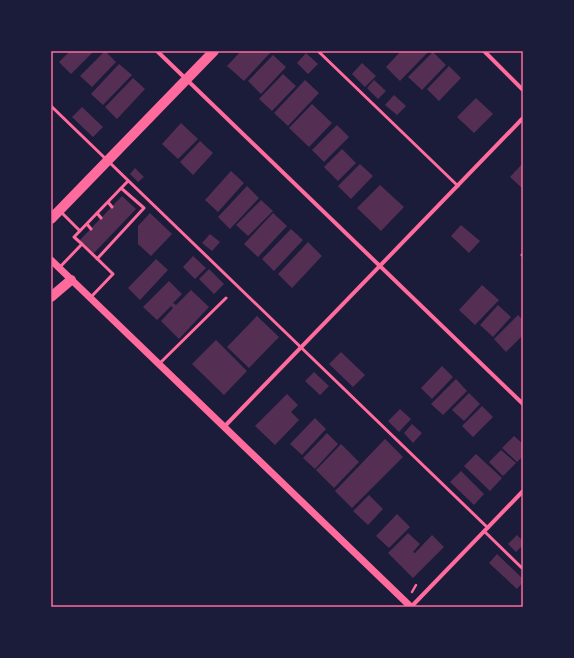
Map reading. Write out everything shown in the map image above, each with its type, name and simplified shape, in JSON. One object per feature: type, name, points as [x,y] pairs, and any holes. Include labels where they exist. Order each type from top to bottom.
[{"type":"main road","points":[[51,219],[214,51]]},
{"type":"main road","points":[[51,296],[71,280]]},
{"type":"street","points":[[157,51],[523,404]]},
{"type":"street","points":[[484,51],[523,90]]},
{"type":"street","points":[[224,427],[523,118]]},
{"type":"street","points":[[51,260],[411,607],[523,491]]},
{"type":"lane","points":[[318,51],[458,186]]},
{"type":"lane","points":[[51,106],[488,528]]},
{"type":"lane","points":[[90,298],[113,274],[74,237],[128,181]]},
{"type":"lane","points":[[97,259],[144,208],[121,188]]},
{"type":"lane","points":[[108,202],[112,207]]},
{"type":"lane","points":[[59,211],[80,231]]},
{"type":"lane","points":[[97,213],[102,218]]},
{"type":"lane","points":[[126,219],[130,223]]},
{"type":"lane","points":[[87,224],[91,228]]},
{"type":"lane","points":[[115,231],[119,234]]},
{"type":"lane","points":[[105,242],[109,245]]},
{"type":"lane","points":[[59,268],[82,244]]},
{"type":"lane","points":[[159,364],[226,298]]},
{"type":"lane","points":[[484,532],[523,569]]},
{"type":"building","points":[[70,51],[94,51],[71,74],[59,62]]},
{"type":"building","points":[[105,51],[116,62],[92,87],[80,76]]},
{"type":"building","points":[[241,51],[269,51],[270,53],[244,81],[227,66]]},
{"type":"building","points":[[401,51],[429,51],[400,81],[386,67]]},
{"type":"building","points":[[433,52],[446,65],[422,90],[408,77]]},
{"type":"building","points":[[306,53],[318,64],[308,74],[297,63]]},
{"type":"building","points":[[273,55],[286,67],[261,94],[248,81]]},
{"type":"building","points":[[362,63],[376,76],[365,87],[352,74]]},
{"type":"building","points":[[119,64],[132,75],[103,105],[91,94]]},
{"type":"building","points":[[449,66],[461,78],[439,101],[427,89]]},
{"type":"building","points":[[283,74],[296,86],[272,111],[259,99]]},
{"type":"building","points":[[133,78],[145,89],[117,119],[105,107]]},
{"type":"building","points":[[305,80],[319,93],[288,126],[274,113]]},
{"type":"building","points":[[374,80],[386,91],[378,99],[367,88]]},
{"type":"building","points":[[394,95],[406,106],[397,115],[385,105]]},
{"type":"building","points":[[476,98],[493,114],[474,133],[457,117]]},
{"type":"building","points":[[312,104],[332,123],[309,147],[289,128]]},
{"type":"building","points":[[82,107],[103,127],[93,137],[72,117]]},
{"type":"building","points":[[181,123],[198,139],[178,159],[162,144]]},
{"type":"building","points":[[337,125],[349,137],[324,162],[312,150]]},
{"type":"building","points":[[200,141],[213,153],[193,175],[180,162]]},
{"type":"building","points":[[342,149],[356,163],[338,181],[324,167]]},
{"type":"building","points":[[523,163],[523,189],[510,177]]},
{"type":"building","points":[[360,164],[373,176],[351,199],[338,186]]},
{"type":"building","points":[[135,168],[144,177],[138,182],[130,174]]},
{"type":"building","points":[[231,171],[244,183],[218,212],[205,200]]},
{"type":"building","points":[[380,185],[404,207],[381,231],[357,208]]},
{"type":"building","points":[[247,186],[259,198],[230,229],[218,217]]},
{"type":"building","points":[[122,196],[136,209],[94,253],[80,240]]},
{"type":"building","points":[[261,200],[273,211],[248,236],[236,225]]},
{"type":"building","points":[[150,213],[172,234],[151,256],[138,244],[138,226]]},
{"type":"building","points":[[273,213],[287,226],[258,257],[244,244]]},
{"type":"building","points":[[461,225],[480,241],[469,253],[451,236]]},
{"type":"building","points":[[291,229],[303,240],[274,271],[262,259]]},
{"type":"building","points":[[210,234],[220,242],[212,251],[202,243]]},
{"type":"building","points":[[308,242],[322,256],[292,288],[278,274]]},
{"type":"building","points":[[193,256],[206,268],[195,279],[183,267]]},
{"type":"building","points":[[156,259],[168,270],[140,300],[128,288]]},
{"type":"building","points":[[209,269],[224,284],[214,294],[199,279]]},
{"type":"building","points":[[169,281],[182,294],[173,303],[176,305],[191,290],[209,307],[179,339],[161,321],[173,308],[171,306],[157,320],[143,307]]},
{"type":"building","points":[[482,285],[499,300],[475,325],[459,310]]},
{"type":"building","points":[[498,305],[511,317],[493,337],[480,325]]},
{"type":"building","points":[[518,315],[523,320],[523,335],[506,352],[494,339]]},
{"type":"building","points":[[257,316],[279,337],[249,368],[227,347]]},
{"type":"building","points":[[216,340],[247,371],[224,395],[192,364]]},
{"type":"building","points":[[341,352],[365,375],[353,387],[329,364]]},
{"type":"building","points":[[442,366],[453,377],[432,399],[421,388]]},
{"type":"building","points":[[314,372],[329,386],[320,395],[305,381]]},
{"type":"building","points":[[456,379],[467,391],[443,415],[431,404]]},
{"type":"building","points":[[469,393],[480,404],[464,421],[452,410]]},
{"type":"building","points":[[287,394],[298,405],[291,412],[299,420],[275,445],[255,426]]},
{"type":"building","points":[[482,406],[493,417],[473,437],[462,426]]},
{"type":"building","points":[[400,409],[411,419],[399,432],[388,421]]},
{"type":"building","points":[[315,418],[326,429],[302,455],[290,444]]},
{"type":"building","points":[[412,424],[422,433],[413,443],[404,433]]},
{"type":"building","points":[[327,433],[338,444],[315,469],[303,458]]},
{"type":"building","points":[[514,436],[523,444],[523,456],[517,462],[502,448]]},
{"type":"building","points":[[385,439],[403,457],[352,508],[335,491]]},
{"type":"building","points":[[341,444],[359,462],[334,488],[316,470]]},
{"type":"building","points":[[501,450],[516,463],[503,476],[489,462]]},
{"type":"building","points":[[476,454],[502,478],[490,491],[464,466]]},
{"type":"building","points":[[461,471],[484,494],[474,505],[450,482]]},
{"type":"building","points":[[369,495],[383,509],[368,525],[353,511]]},
{"type":"building","points":[[397,514],[410,527],[389,548],[376,536]]},
{"type":"building","points":[[408,533],[420,544],[413,552],[415,553],[432,535],[444,547],[413,578],[388,553]]},
{"type":"building","points":[[517,535],[523,541],[523,545],[516,552],[508,544]]},
{"type":"building","points":[[497,554],[523,579],[523,582],[517,589],[489,563]]}]
